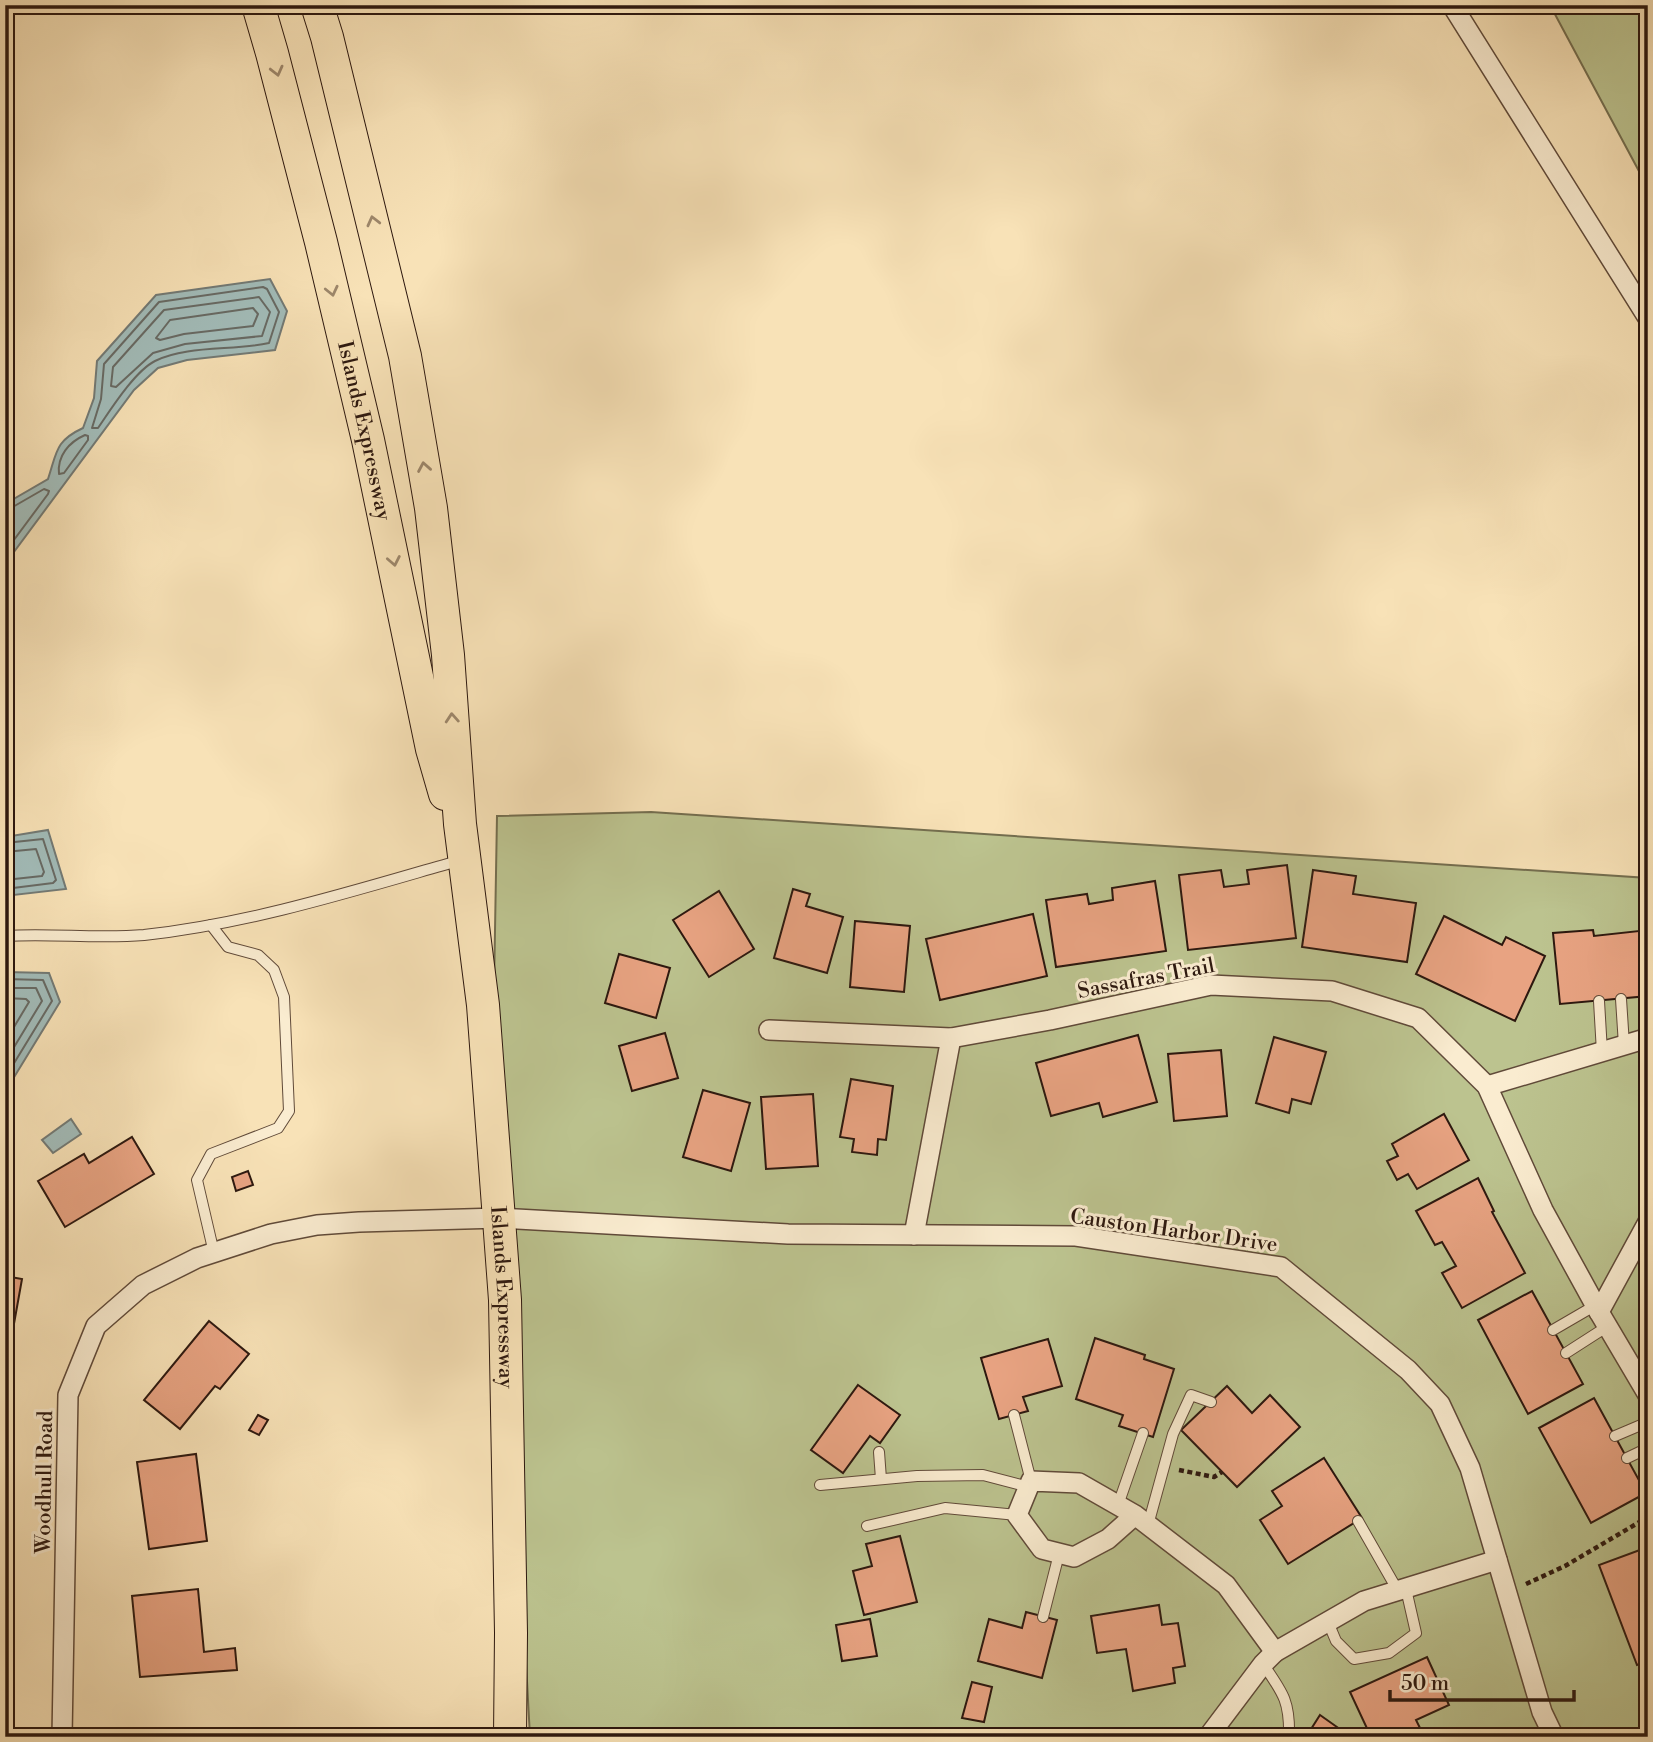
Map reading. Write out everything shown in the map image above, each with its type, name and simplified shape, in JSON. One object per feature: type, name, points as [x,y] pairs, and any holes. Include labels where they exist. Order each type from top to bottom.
[{"type":"main road","name":"Islands Expressway","points":[[258,5],[321,242],[368,440],[432,748],[464,859]]},
{"type":"main road","name":"Islands Expressway","points":[[317,5],[405,356],[431,509],[448,655],[460,824],[483,1004],[505,1300],[511,1633],[510,1737]]},
{"type":"street","points":[[1452,5],[1648,318]]},
{"type":"street","name":"Sassafras Trail","points":[[769,1030],[951,1038],[1050,1020],[1211,985],[1332,991],[1418,1018],[1487,1086],[1543,1210],[1648,1395]]},
{"type":"street","points":[[914,1235],[951,1038]]},
{"type":"street","points":[[1487,1086],[1648,1038]]},
{"type":"street","name":"Causton Harbor Drive","points":[[499,1218],[788,1234],[1076,1236],[1281,1267],[1408,1370],[1440,1404],[1470,1468],[1542,1712],[1554,1737]]},
{"type":"street","name":"Woodhull Road","points":[[56,1736],[68,1395],[96,1326],[143,1285],[197,1258],[271,1234],[317,1225],[359,1222],[499,1218]]},
{"type":"street","points":[[1601,1314],[1648,1222]]},
{"type":"street","points":[[1142,1520],[1074,1558],[1042,1549],[1017,1515],[1030,1484],[1079,1483],[1118,1504],[1142,1520],[1226,1585],[1269,1658]]},
{"type":"street","points":[[1208,1737],[1269,1658],[1364,1601],[1497,1560]]},
{"type":"lane","points":[[5,936],[142,935],[211,925],[296,908],[464,859]]},
{"type":"lane","points":[[211,925],[228,947],[258,955],[274,970],[284,997],[289,1111],[278,1128],[211,1154],[197,1180],[214,1253]]},
{"type":"lane","points":[[1621,999],[1624,1045]]},
{"type":"lane","points":[[1599,1001],[1601,1052]]},
{"type":"lane","points":[[1553,1330],[1601,1314]]},
{"type":"lane","points":[[1566,1353],[1601,1314]]},
{"type":"lane","points":[[1142,1520],[1164,1467],[1173,1434],[1191,1395],[1210,1402]]},
{"type":"lane","points":[[820,1485],[917,1476],[983,1475],[1030,1484],[1014,1415]]},
{"type":"lane","points":[[1615,1436],[1648,1422]]},
{"type":"lane","points":[[1118,1504],[1143,1433]]},
{"type":"lane","points":[[1626,1458],[1648,1448]]},
{"type":"lane","points":[[879,1452],[881,1479]]},
{"type":"lane","points":[[867,1526],[945,1508],[1017,1515]]},
{"type":"lane","points":[[1328,1622],[1335,1641],[1354,1659],[1389,1653],[1416,1633],[1402,1590],[1358,1521]]},
{"type":"lane","points":[[1043,1617],[1059,1554]]},
{"type":"lane","points":[[1269,1658],[1290,1712],[1289,1737]]},
{"type":"path","points":[[1164,1467],[1214,1477],[1222,1472]]},
{"type":"path","points":[[1507,1593],[1565,1566],[1648,1517]]},
{"type":"green space","points":[[1550,5],[1648,5],[1648,188]]},
{"type":"green space","points":[[651,812],[1648,878],[1648,1737],[530,1737],[493,1045],[497,816]]},
{"type":"water","points":[[270,279],[287,311],[275,350],[187,360],[158,368],[134,390],[5,564],[5,504],[48,479],[58,448],[67,438],[83,428],[94,398],[97,361],[156,295]]},
{"type":"water","points":[[48,830],[66,889],[5,896],[5,837]]},
{"type":"water","points":[[5,972],[49,973],[60,1002],[5,1092]]},
{"type":"water","points":[[71,1119],[81,1134],[53,1153],[42,1140]]},
{"type":"building","points":[[1287,865],[1296,938],[1188,950],[1179,875],[1221,870],[1224,887],[1249,884],[1247,870]]},
{"type":"building","points":[[1313,870],[1356,876],[1353,894],[1416,903],[1407,962],[1302,947]]},
{"type":"building","points":[[1155,881],[1166,951],[1056,967],[1046,900],[1087,894],[1089,904],[1113,900],[1112,888]]},
{"type":"building","points":[[793,889],[810,894],[806,906],[843,917],[827,973],[774,958]]},
{"type":"building","points":[[719,891],[754,949],[709,977],[673,920]]},
{"type":"building","points":[[1033,914],[1047,976],[940,1000],[926,939]]},
{"type":"building","points":[[1444,916],[1502,945],[1506,937],[1545,956],[1515,1021],[1416,974]]},
{"type":"building","points":[[855,921],[910,926],[904,992],[850,987]]},
{"type":"building","points":[[1593,930],[1594,936],[1648,930],[1648,996],[1560,1004],[1553,933]]},
{"type":"building","points":[[619,954],[670,968],[656,1018],[605,1003]]},
{"type":"building","points":[[665,1033],[678,1078],[632,1091],[619,1046]]},
{"type":"building","points":[[1138,1035],[1157,1102],[1103,1117],[1099,1103],[1051,1116],[1036,1063]]},
{"type":"building","points":[[1274,1037],[1326,1052],[1311,1104],[1292,1099],[1289,1113],[1256,1103]]},
{"type":"building","points":[[1221,1050],[1227,1116],[1174,1121],[1168,1054]]},
{"type":"building","points":[[851,1079],[893,1086],[886,1140],[878,1139],[877,1155],[852,1152],[854,1139],[840,1137]]},
{"type":"building","points":[[703,1090],[750,1103],[731,1171],[683,1157]]},
{"type":"building","points":[[813,1094],[818,1166],[766,1169],[761,1097]]},
{"type":"building","points":[[1444,1114],[1469,1160],[1417,1189],[1408,1174],[1397,1180],[1387,1161],[1398,1156],[1392,1144]]},
{"type":"building","points":[[132,1137],[154,1174],[65,1227],[38,1181],[84,1154],[89,1163]]},
{"type":"building","points":[[248,1171],[253,1185],[236,1191],[232,1177]]},
{"type":"building","points":[[1478,1178],[1494,1211],[1492,1212],[1525,1273],[1462,1308],[1442,1273],[1456,1266],[1442,1242],[1435,1245],[1416,1211]]},
{"type":"building","points":[[5,1276],[22,1279],[5,1374]]},
{"type":"building","points":[[1532,1291],[1583,1384],[1528,1414],[1478,1320]]},
{"type":"building","points":[[209,1321],[249,1354],[220,1389],[215,1386],[180,1429],[144,1400]]},
{"type":"building","points":[[1095,1338],[1145,1355],[1144,1359],[1174,1369],[1153,1437],[1119,1426],[1123,1415],[1076,1399]]},
{"type":"building","points":[[1048,1339],[1062,1386],[1023,1397],[1028,1411],[999,1419],[981,1358]]},
{"type":"building","points":[[858,1385],[900,1415],[880,1443],[870,1436],[843,1473],[811,1450]]},
{"type":"building","points":[[1227,1386],[1252,1413],[1270,1395],[1300,1427],[1237,1487],[1181,1430]]},
{"type":"building","points":[[1594,1398],[1646,1493],[1591,1523],[1539,1428]]},
{"type":"building","points":[[258,1415],[268,1420],[259,1435],[249,1430]]},
{"type":"building","points":[[196,1454],[207,1541],[149,1549],[137,1462]]},
{"type":"building","points":[[1324,1458],[1362,1518],[1288,1564],[1260,1520],[1282,1506],[1272,1491]]},
{"type":"building","points":[[900,1536],[917,1602],[864,1615],[853,1571],[872,1566],[866,1544]]},
{"type":"building","points":[[1648,1547],[1648,1661],[1637,1665],[1599,1565]]},
{"type":"building","points":[[198,1589],[204,1652],[235,1648],[237,1670],[140,1677],[132,1596]]},
{"type":"building","points":[[1159,1605],[1162,1625],[1178,1623],[1185,1666],[1173,1668],[1175,1683],[1133,1691],[1126,1649],[1097,1653],[1091,1616]]},
{"type":"building","points":[[1026,1612],[1057,1620],[1042,1678],[978,1661],[989,1619],[1022,1628]]},
{"type":"building","points":[[870,1619],[877,1656],[842,1661],[836,1625]]},
{"type":"building","points":[[1427,1657],[1449,1705],[1416,1720],[1423,1734],[1416,1737],[1371,1737],[1350,1692]]},
{"type":"building","points":[[972,1682],[992,1687],[984,1722],[962,1718]]},
{"type":"building","points":[[1320,1715],[1351,1737],[1306,1737]]},
{"type":"building","points":[[194,1733],[194,1737],[150,1737]]}]
